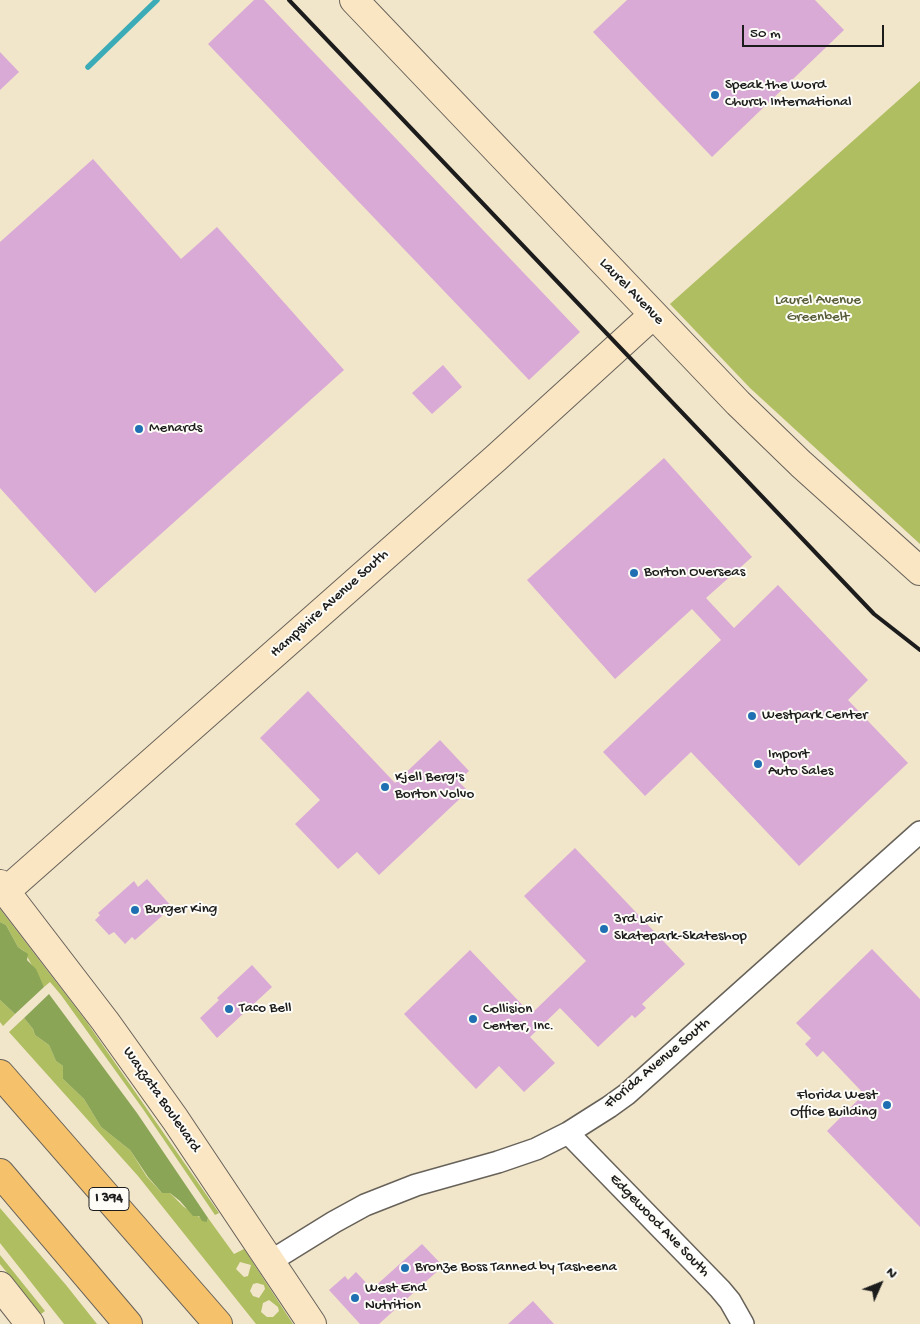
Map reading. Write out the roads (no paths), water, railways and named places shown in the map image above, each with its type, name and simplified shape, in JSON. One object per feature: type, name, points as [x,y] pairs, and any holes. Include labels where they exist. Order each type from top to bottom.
[{"type":"highway","name":"I 394","points":[[0,1074],[218,1324]]},
{"type":"highway","points":[[0,1172],[128,1324]]},
{"type":"street","name":"Laurel Avenue","points":[[354,0],[738,403],[801,464],[920,571]]},
{"type":"street","name":"Hampshire Avenue South","points":[[3,888],[503,452],[654,315]]},
{"type":"street","name":"Florida Avenue South","points":[[271,1261],[334,1222],[390,1194],[498,1162],[536,1148],[568,1133],[626,1094],[920,832]]},
{"type":"street","name":"Wayzata Boulevard","points":[[3,888],[105,1021],[271,1261],[312,1324]]},
{"type":"street","name":"Edgewood Ave South","points":[[568,1133],[720,1289],[730,1300],[743,1324]]},
{"type":"street","points":[[0,1286],[30,1324]]},
{"type":"waterway","points":[[88,67],[157,0]]},
{"type":"railway","points":[[289,0],[874,614],[920,650]]},
{"type":"place","name":"Speak the Word Church International","points":[[715,95]]},
{"type":"place","name":"Menards","points":[[139,429]]},
{"type":"place","name":"Borton Overseas","points":[[634,573]]},
{"type":"place","name":"Westpark Center","points":[[752,716]]},
{"type":"place","name":"Import Auto Sales","points":[[758,764]]},
{"type":"place","name":"Kjell Berg's Borton Volvo","points":[[385,787]]},
{"type":"place","name":"Burger King","points":[[135,910]]},
{"type":"place","name":"3rd Lair Skatepark-Skateshop","points":[[604,929]]},
{"type":"place","name":"Taco Bell","points":[[229,1009]]},
{"type":"place","name":"Collision Center, Inc.","points":[[473,1019]]},
{"type":"place","name":"Florida West Office Building","points":[[887,1105]]},
{"type":"place","name":"Bronze Boss Tanned by Tasheena","points":[[405,1268]]},
{"type":"place","name":"West End Nutrition","points":[[355,1298]]},
{"type":"park label","name":"Laurel Avenue Greenbelt","points":[[818,310]]}]
